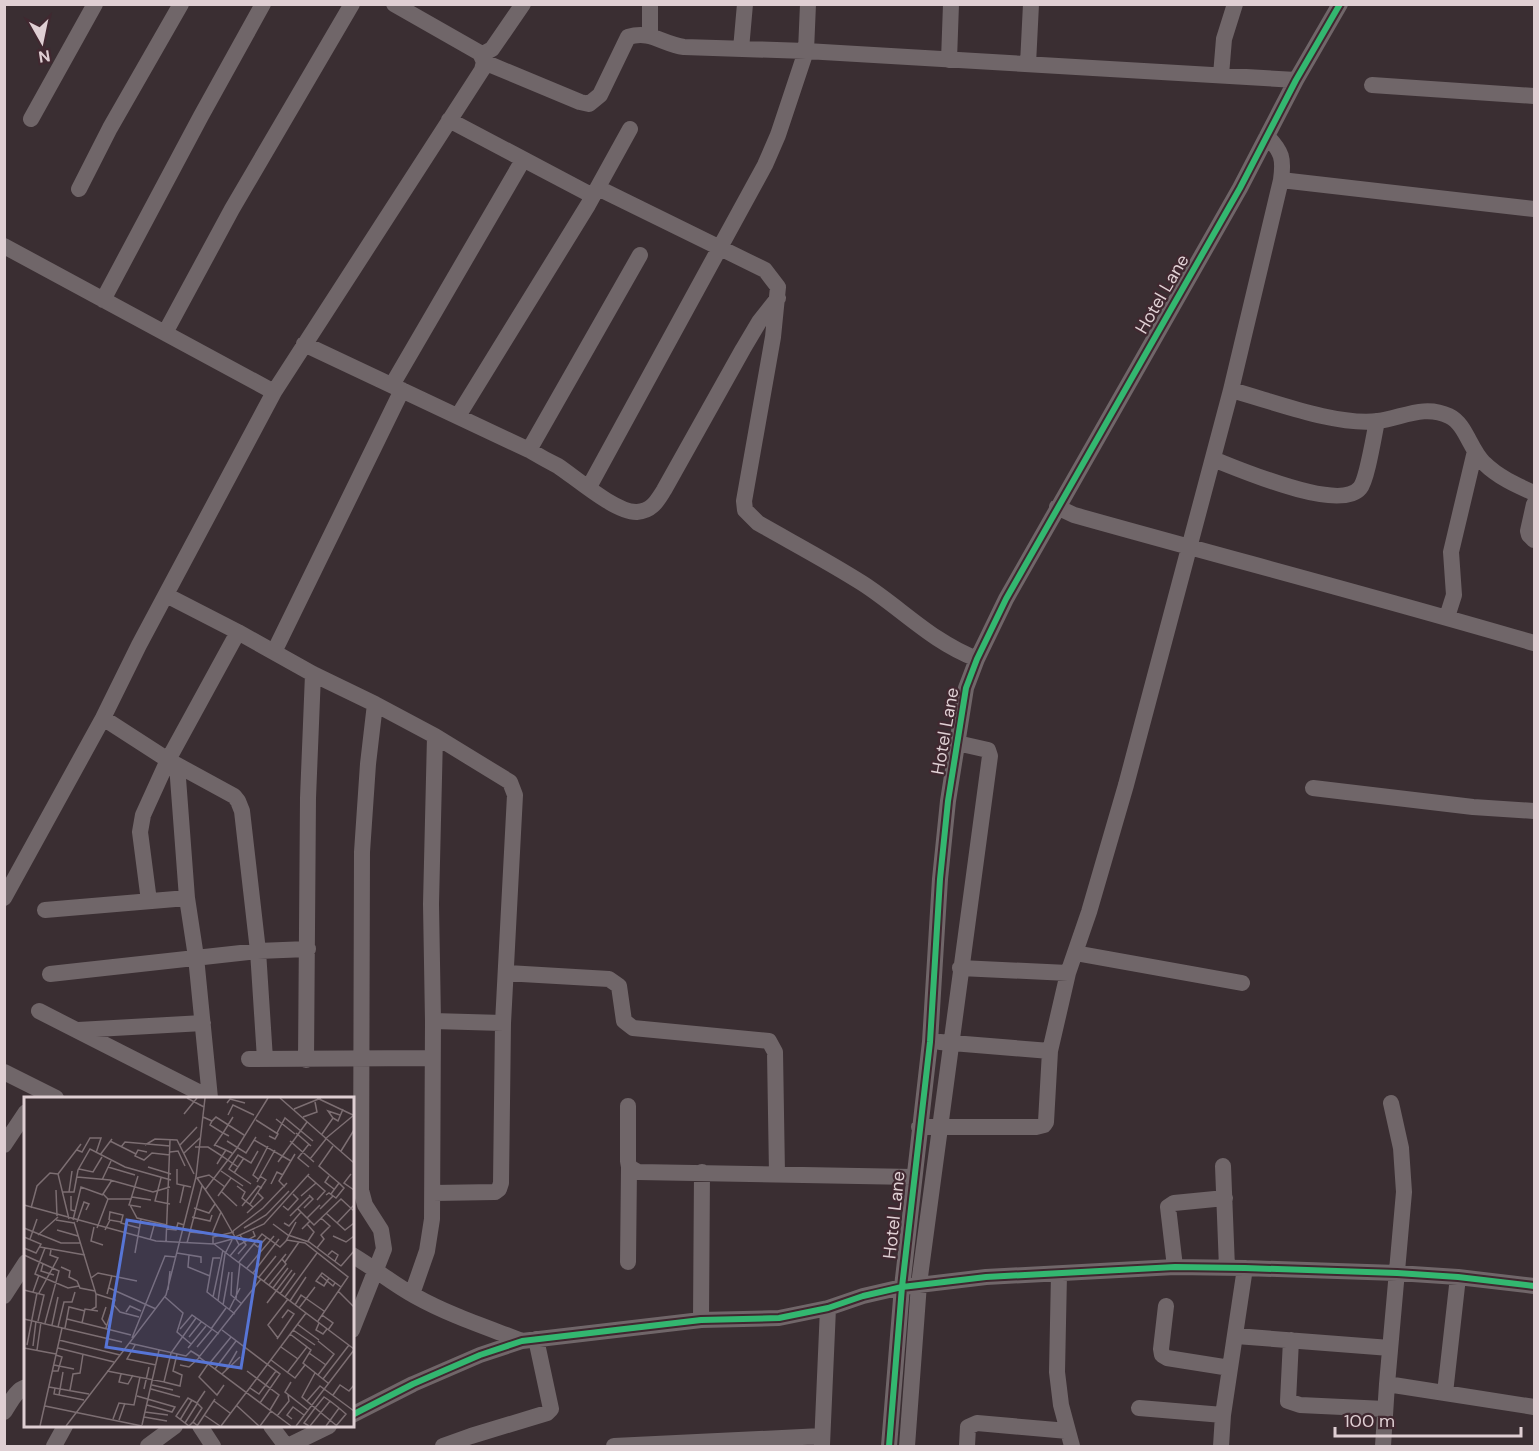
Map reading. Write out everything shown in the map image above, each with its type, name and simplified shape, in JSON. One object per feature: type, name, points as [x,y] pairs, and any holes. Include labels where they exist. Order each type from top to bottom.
[{"type":"street","points":[[31,119],[95,4]]},
{"type":"street","points":[[79,189],[110,128],[181,4]]},
{"type":"street","points":[[103,300],[263,4]]},
{"type":"street","points":[[165,333],[232,209],[352,4]]},
{"type":"street","points":[[394,4],[483,58],[589,104],[600,95],[628,37],[639,34],[650,35],[674,45],[1296,80]]},
{"type":"street","points":[[4,898],[103,718],[274,392],[482,70],[483,58],[492,49],[523,4]]},
{"type":"street","points":[[650,4],[650,35]]},
{"type":"street","points":[[741,49],[745,4]]},
{"type":"street","points":[[589,487],[765,165],[778,135],[806,51],[808,4]]},
{"type":"street","points":[[949,60],[951,4]]},
{"type":"street","points":[[1028,64],[1031,4]]},
{"type":"street","points":[[1221,75],[1224,39],[1235,4]]},
{"type":"street","name":"Hotel Lane","points":[[889,1446],[910,1286],[913,1177],[930,1128],[941,1043],[940,879],[948,801],[968,745],[966,687],[976,659],[1006,599],[1066,511],[1091,452],[1240,188],[1272,142],[1296,80],[1340,4]]},
{"type":"street","points":[[1372,86],[1534,96]]},
{"type":"street","points":[[449,120],[523,160],[720,247],[765,270],[778,287],[778,297],[744,501],[745,510],[758,524],[861,582],[932,636],[956,651],[976,659]]},
{"type":"street","points":[[458,416],[595,192],[630,129]]},
{"type":"street","points":[[907,1446],[910,1286],[930,1128],[1036,1127],[1044,1125],[1047,1119],[1050,1051],[1068,973],[1089,912],[1126,785],[1190,548],[1231,390],[1281,180],[1283,164],[1272,142]]},
{"type":"street","points":[[273,652],[397,387],[523,160]]},
{"type":"street","points":[[1281,180],[1534,209]]},
{"type":"street","points":[[4,246],[274,392]]},
{"type":"street","points":[[529,450],[640,255]]},
{"type":"street","points":[[304,344],[529,450],[616,506],[630,512],[639,512],[653,506],[748,340],[778,297]]},
{"type":"street","points":[[1231,390],[1324,416],[1358,421],[1377,421],[1418,410],[1450,416],[1482,462],[1495,473],[1534,493]]},
{"type":"street","points":[[1213,459],[1310,493],[1352,494],[1361,487],[1377,421]]},
{"type":"street","points":[[1447,617],[1454,595],[1450,552],[1475,451]]},
{"type":"street","points":[[1534,504],[1528,531],[1534,540]]},
{"type":"street","points":[[1066,511],[1190,548],[1447,617],[1534,643]]},
{"type":"street","points":[[166,595],[435,736],[510,782],[514,789],[503,1023],[499,1189],[495,1192],[433,1193]]},
{"type":"street","points":[[149,901],[140,832],[146,807],[173,763],[238,632]]},
{"type":"street","points":[[306,1060],[308,798],[313,674]]},
{"type":"street","points":[[354,1325],[384,1249],[381,1230],[365,1205],[361,1190],[360,916],[368,764],[375,704]]},
{"type":"street","points":[[103,718],[173,763],[225,790],[238,801],[242,811],[258,951],[257,1059],[432,1058]]},
{"type":"street","points":[[412,1294],[426,1251],[432,1219],[431,904],[435,736]]},
{"type":"street","points":[[968,745],[988,750],[990,756],[960,968],[941,1043],[1050,1051]]},
{"type":"street","points":[[173,763],[210,1097]]},
{"type":"street","points":[[1313,788],[1473,807],[1534,811]]},
{"type":"street","points":[[45,910],[187,898]]},
{"type":"street","points":[[50,974],[196,957],[308,949]]},
{"type":"street","points":[[1075,952],[1242,983]]},
{"type":"street","points":[[960,968],[1068,973]]},
{"type":"street","points":[[506,973],[609,979],[619,986],[624,1021],[633,1028],[769,1041],[775,1052],[777,1174]]},
{"type":"street","points":[[39,1011],[208,1097]]},
{"type":"street","points":[[433,1021],[503,1023]]},
{"type":"street","points":[[75,1030],[203,1023]]},
{"type":"street","points":[[4,1072],[36,1094],[51,1097]]},
{"type":"street","points":[[1383,1446],[1404,1192],[1401,1148],[1391,1103]]},
{"type":"street","points":[[628,1106],[628,1161],[630,1167],[628,1262]]},
{"type":"street","points":[[4,1145],[24,1115]]},
{"type":"street","points":[[1223,1166],[1227,1268]]},
{"type":"street","points":[[630,1167],[638,1172],[913,1177]]},
{"type":"street","points":[[701,1320],[702,1172]]},
{"type":"street","points":[[1175,1267],[1168,1207],[1174,1203],[1225,1198]]},
{"type":"street","points":[[354,1256],[412,1294],[466,1320],[529,1340]]},
{"type":"street","points":[[4,1296],[24,1265]]},
{"type":"street","points":[[354,1413],[480,1355],[529,1340],[701,1320],[779,1317],[828,1308],[863,1296],[910,1286],[986,1277],[1175,1267],[1245,1268],[1397,1273],[1534,1286]]},
{"type":"street","points":[[1221,1446],[1223,1415],[1245,1268]]},
{"type":"street","points":[[967,1446],[968,1426],[972,1424],[1070,1439],[1061,1406],[1057,1372],[1059,1274]]},
{"type":"street","points":[[1445,1393],[1458,1277]]},
{"type":"street","points":[[1166,1306],[1162,1355],[1167,1358],[1230,1368]]},
{"type":"street","points":[[614,1446],[822,1441],[828,1308]]},
{"type":"street","points":[[1236,1336],[1390,1348]]},
{"type":"street","points":[[443,1446],[547,1413],[551,1409],[529,1340]]},
{"type":"street","points":[[1292,1340],[1288,1401],[1300,1405],[1385,1409]]},
{"type":"street","points":[[1387,1384],[1534,1407]]},
{"type":"street","points":[[4,1413],[17,1392],[24,1388]]},
{"type":"street","points":[[1139,1408],[1223,1415]]},
{"type":"street","points":[[54,1446],[64,1427]]},
{"type":"street","points":[[148,1446],[172,1427]]},
{"type":"street","points":[[201,1427],[213,1446]]},
{"type":"street","points":[[273,1427],[287,1446],[324,1427]]},
{"type":"cycle path","points":[[889,1446],[902,1287],[930,1042],[940,879],[948,801],[966,688],[977,659],[1006,599],[1240,188],[1296,80],[1340,4]]},
{"type":"cycle path","points":[[354,1414],[413,1384],[480,1355],[522,1341],[701,1320],[779,1318],[828,1308],[863,1296],[902,1287],[986,1277],[1175,1267],[1245,1268],[1397,1273],[1534,1286]]}]
